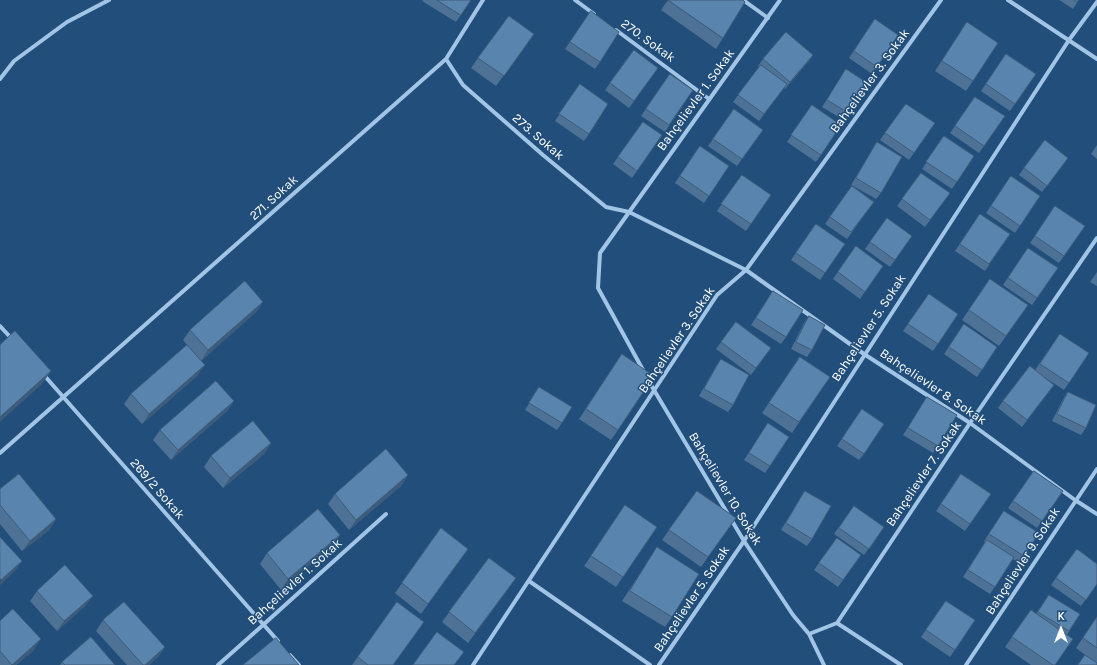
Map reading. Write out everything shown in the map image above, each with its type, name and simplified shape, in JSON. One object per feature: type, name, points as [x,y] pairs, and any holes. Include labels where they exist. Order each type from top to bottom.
[{"type":"street","points":[[0,79],[14,61],[67,22],[109,0]]},
{"type":"street","name":"271. Sokak","points":[[0,454],[446,59],[483,0]]},
{"type":"street","points":[[575,0],[600,19]]},
{"type":"street","points":[[743,0],[768,18]]},
{"type":"street","name":"Bahçelievler 1. Sokak","points":[[644,372],[598,288],[600,253],[780,0]]},
{"type":"street","name":"Bahçelievler 3. Sokak","points":[[473,665],[717,295],[746,270],[941,0]]},
{"type":"street","points":[[1008,0],[1097,59]]},
{"type":"street","name":"Bahçelievler 5. Sokak","points":[[659,665],[744,541],[1069,40],[1097,2]]},
{"type":"street","name":"270. Sokak","points":[[613,28],[709,99]]},
{"type":"street","name":"273. Sokak","points":[[446,59],[463,85],[543,155],[606,207],[629,212]]},
{"type":"street","name":"Bahçelievler 8. Sokak","points":[[629,212],[746,270],[864,354],[970,423],[1075,500],[1097,514]]},
{"type":"street","name":"Bahçelievler 7. Sokak","points":[[837,623],[970,423],[1097,238]]},
{"type":"street","points":[[0,326],[16,344]]},
{"type":"street","name":"269/2 Sokak","points":[[37,368],[279,642]]},
{"type":"street","name":"Bahçelievler 10. Sokak","points":[[647,378],[744,541],[793,615],[809,634],[824,665]]},
{"type":"street","name":"Bahçelievler 9. Sokak","points":[[966,665],[1097,469]]},
{"type":"street","name":"Bahçelievler 1. Sokak","points":[[218,665],[386,514]]},
{"type":"street","points":[[529,580],[650,665]]},
{"type":"street","points":[[809,634],[837,623],[901,665]]},
{"type":"street","points":[[289,654],[300,665]]},
{"type":"building","points":[[437,0],[471,0],[461,15]]},
{"type":"building","points":[[668,0],[743,0],[745,2],[723,38]]},
{"type":"building","points":[[591,11],[619,32],[600,62],[570,42]]},
{"type":"building","points":[[509,16],[534,34],[504,76],[478,58]]},
{"type":"building","points":[[875,19],[898,35],[877,67],[854,51]]},
{"type":"building","points":[[967,22],[998,43],[973,81],[942,61]]},
{"type":"building","points":[[786,32],[813,55],[790,82],[763,59]]},
{"type":"building","points":[[634,50],[658,68],[634,101],[610,83]]},
{"type":"building","points":[[1006,54],[1036,74],[1015,104],[986,84]]},
{"type":"building","points":[[761,65],[787,84],[764,114],[738,95]]},
{"type":"building","points":[[846,69],[866,82],[847,112],[827,100]]},
{"type":"building","points":[[670,74],[693,90],[669,125],[646,109]]},
{"type":"building","points":[[580,84],[608,104],[589,134],[559,114]]},
{"type":"building","points":[[975,97],[1005,116],[984,146],[955,126]]},
{"type":"building","points":[[906,104],[935,123],[914,153],[885,133]]},
{"type":"building","points":[[812,105],[841,125],[821,155],[791,135]]},
{"type":"building","points":[[734,109],[763,130],[742,159],[713,139]]},
{"type":"building","points":[[643,122],[662,135],[637,171],[618,157]]},
{"type":"building","points":[[944,136],[974,156],[957,182],[926,162]]},
{"type":"building","points":[[1045,140],[1068,158],[1047,186],[1024,168]]},
{"type":"building","points":[[877,142],[902,157],[881,193],[856,178]]},
{"type":"building","points":[[700,146],[729,166],[709,196],[680,176]]},
{"type":"building","points":[[921,173],[950,193],[930,220],[902,199]]},
{"type":"building","points":[[742,175],[771,195],[751,224],[721,204]]},
{"type":"building","points":[[1011,176],[1040,196],[1020,226],[991,206]]},
{"type":"building","points":[[852,186],[874,202],[851,232],[830,217]]},
{"type":"building","points":[[1055,206],[1085,226],[1064,256],[1035,236]]},
{"type":"building","points":[[980,214],[1010,234],[989,264],[960,244]]},
{"type":"building","points":[[887,218],[912,236],[895,260],[870,242]]},
{"type":"building","points":[[816,224],[845,244],[825,273],[796,253]]},
{"type":"building","points":[[856,246],[883,266],[865,292],[838,272]]},
{"type":"building","points":[[1028,248],[1058,268],[1037,298],[1008,278]]},
{"type":"building","points":[[990,279],[1028,305],[1006,336],[969,310]]},
{"type":"building","points":[[245,281],[263,302],[208,350],[190,330]]},
{"type":"building","points":[[773,291],[803,310],[786,337],[756,318]]},
{"type":"building","points":[[929,294],[958,314],[938,344],[908,324]]},
{"type":"building","points":[[809,316],[825,325],[812,350],[796,342]]},
{"type":"building","points":[[736,322],[771,348],[756,368],[721,342]]},
{"type":"building","points":[[964,324],[997,347],[982,370],[949,347]]},
{"type":"building","points":[[15,331],[51,371],[0,417],[0,345]]},
{"type":"building","points":[[1060,334],[1089,353],[1069,383],[1040,364]]},
{"type":"building","points":[[187,345],[205,365],[149,414],[131,394]]},
{"type":"building","points":[[622,354],[654,376],[618,430],[586,409]]},
{"type":"building","points":[[800,357],[830,377],[799,422],[769,403]]},
{"type":"building","points":[[721,359],[749,375],[733,405],[704,389]]},
{"type":"building","points":[[1030,366],[1054,385],[1027,420],[1003,401]]},
{"type":"building","points":[[216,381],[234,401],[178,450],[160,430]]},
{"type":"building","points":[[539,387],[572,407],[562,423],[529,403]]},
{"type":"building","points":[[1068,392],[1096,405],[1086,428],[1057,414]]},
{"type":"building","points":[[927,397],[957,415],[938,446],[908,428]]},
{"type":"building","points":[[862,409],[884,424],[864,454],[842,439]]},
{"type":"building","points":[[253,421],[271,443],[230,478],[211,456]]},
{"type":"building","points":[[768,423],[789,437],[770,466],[749,453]]},
{"type":"building","points":[[386,449],[408,475],[356,520],[335,494]]},
{"type":"building","points":[[1034,471],[1063,491],[1042,521],[1013,501]]},
{"type":"building","points":[[19,474],[56,519],[30,541],[0,505],[0,489]]},
{"type":"building","points":[[961,474],[991,494],[970,524],[941,504]]},
{"type":"building","points":[[697,491],[736,518],[708,557],[669,530]]},
{"type":"building","points":[[805,491],[831,506],[812,539],[786,523]]},
{"type":"building","points":[[625,505],[657,527],[623,577],[591,556]]},
{"type":"building","points":[[854,506],[884,527],[869,549],[839,528]]},
{"type":"building","points":[[318,509],[340,535],[288,579],[267,553]]},
{"type":"building","points":[[1004,511],[1039,533],[1024,556],[989,534]]},
{"type":"building","points":[[441,528],[468,549],[428,604],[402,583]]},
{"type":"building","points":[[0,537],[22,561],[1,580],[0,578]]},
{"type":"building","points":[[837,538],[861,555],[843,580],[819,563]]},
{"type":"building","points":[[987,540],[1014,557],[995,587],[968,570]]},
{"type":"building","points":[[657,547],[699,574],[672,617],[630,591]]},
{"type":"building","points":[[1077,549],[1097,564],[1097,584],[1086,600],[1056,578]]},
{"type":"building","points":[[489,558],[516,578],[475,633],[449,612]]},
{"type":"building","points":[[65,565],[93,596],[64,621],[37,591]]},
{"type":"building","points":[[1049,595],[1080,614],[1069,631],[1038,612]]},
{"type":"building","points":[[946,601],[975,620],[955,650],[926,630]]},
{"type":"building","points":[[124,602],[165,647],[145,665],[143,665],[103,620]]},
{"type":"building","points":[[397,602],[424,622],[393,665],[368,665],[358,657]]},
{"type":"building","points":[[13,609],[41,639],[12,665],[0,651],[0,621]]},
{"type":"building","points":[[1031,610],[1073,639],[1055,665],[1012,637]]},
{"type":"building","points":[[1097,617],[1097,648],[1083,638]]},
{"type":"building","points":[[437,632],[464,652],[454,665],[413,665]]},
{"type":"building","points":[[91,637],[115,665],[65,665],[62,662]]},
{"type":"building","points":[[276,638],[299,665],[243,665]]},
{"type":"building","points":[[1085,655],[1097,663],[1097,665],[1078,665]]}]
